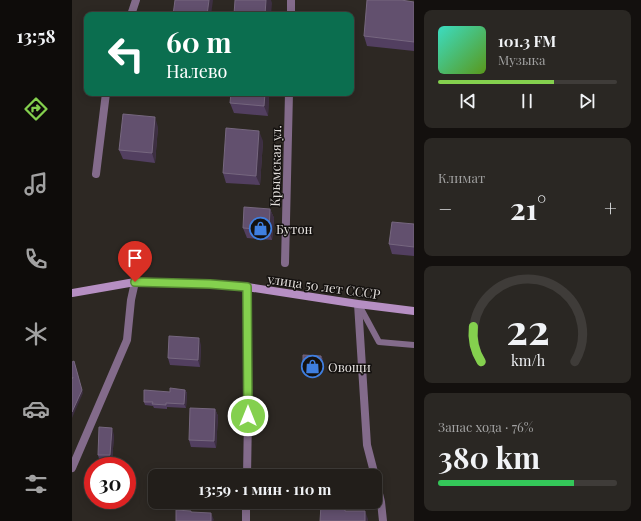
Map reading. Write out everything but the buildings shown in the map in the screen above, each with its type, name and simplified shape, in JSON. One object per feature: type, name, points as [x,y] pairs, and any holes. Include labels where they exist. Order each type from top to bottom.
[{"type":"main road","name":"улица 50 лет СССР","points":[[72,293],[135,282],[210,284],[247,287],[358,304],[414,310]]},
{"type":"street","points":[[132,12],[136,0]]},
{"type":"street","points":[[291,0],[291,12]]},
{"type":"street","points":[[96,174],[106,96]]},
{"type":"street","name":"Крымская ул.","points":[[285,263],[289,96]]},
{"type":"street","points":[[72,468],[127,340],[131,300],[135,282]]},
{"type":"street","points":[[247,287],[247,469]]},
{"type":"street","points":[[358,304],[367,445],[373,469]]},
{"type":"street","points":[[246,509],[246,521]]},
{"type":"street","points":[[382,509],[383,521]]},
{"type":"lane","points":[[358,304],[379,342],[414,345]]},
{"type":"place","name":"Бутон","points":[[260,228]]},
{"type":"place","name":"Овощи","points":[[313,366]]},
{"type":"route","points":[[135,282],[210,284],[247,287],[248,416]]}]
